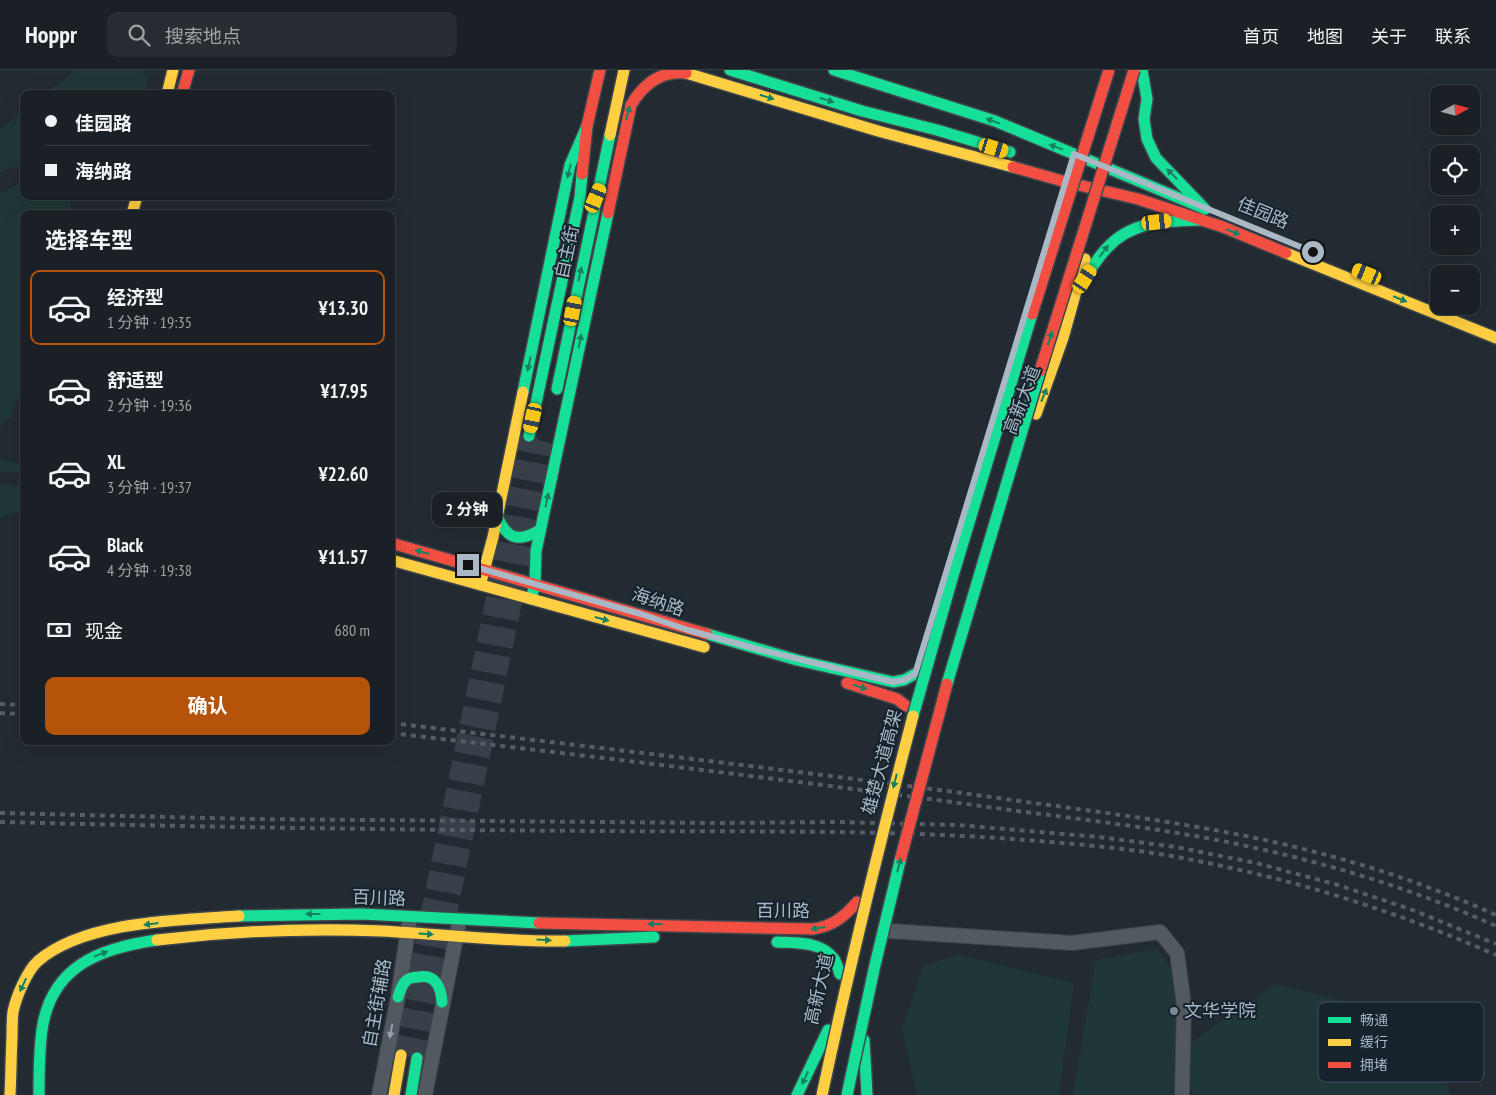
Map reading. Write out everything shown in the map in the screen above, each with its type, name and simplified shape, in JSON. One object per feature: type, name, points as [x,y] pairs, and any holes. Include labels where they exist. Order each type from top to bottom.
[{"type":"main road","points":[[168,90],[174,70]]},
{"type":"main road","points":[[183,90],[189,70]]},
{"type":"main road","name":"自主街","points":[[529,436],[580,197],[587,126],[600,70]]},
{"type":"main road","name":"自主街","points":[[554,403],[624,70]]},
{"type":"main road","points":[[730,70],[862,111],[937,130],[1028,158],[1066,182]]},
{"type":"main road","name":"佳园路","points":[[834,70],[995,121],[1430,299]]},
{"type":"main road","name":"高新大道","points":[[898,734],[988,432],[1101,70]]},
{"type":"main road","name":"雄楚大道高架","points":[[822,1095],[843,987],[910,724],[961,545],[1109,70]]},
{"type":"main road","points":[[846,1095],[867,993],[932,737],[984,552],[1134,70]]},
{"type":"main road","points":[[1142,70],[1147,99],[1144,118],[1146,139],[1156,158],[1206,209]]},
{"type":"main road","name":"高新大道","points":[[938,743],[990,553],[1025,441],[1050,379],[1077,291],[1092,226],[1142,70]]},
{"type":"main road","name":"佳园路","points":[[624,133],[630,105],[638,92],[654,78],[669,72],[684,72],[869,128],[1003,163],[1066,182],[1138,199],[1202,220],[1496,338]]},
{"type":"main road","points":[[481,585],[570,165],[587,126]]},
{"type":"main road","points":[[596,198],[624,133]]},
{"type":"main road","points":[[531,600],[540,530],[624,133]]},
{"type":"main road","points":[[1077,291],[1101,254],[1117,237],[1135,227],[1147,224],[1202,220]]},
{"type":"main road","points":[[1469,315],[1496,326]]},
{"type":"main road","points":[[988,432],[1005,416],[1014,414],[1021,421],[1025,441]]},
{"type":"main road","points":[[497,516],[505,533],[514,537],[531,536],[540,530]]},
{"type":"main road","name":"海纳路","points":[[395,545],[797,660],[893,682],[904,680],[915,674]]},
{"type":"main road","name":"海纳路","points":[[395,561],[718,651]]},
{"type":"main road","points":[[814,676],[842,681],[897,699],[906,706]]},
{"type":"main road","name":"高新大道","points":[[813,1095],[860,890]]},
{"type":"main road","points":[[852,1095],[898,898]]},
{"type":"main road","name":"百川路","points":[[10,1092],[13,1011],[24,980],[37,962],[49,953],[78,938],[122,927],[250,915],[362,914],[583,925],[640,924],[813,929],[827,927],[841,920],[857,902]]},
{"type":"main road","name":"百川路","points":[[39,1095],[42,1030],[44,1013],[50,998],[62,982],[85,961],[103,953],[146,942],[207,935],[298,929],[360,930],[560,941],[639,937],[667,938]]},
{"type":"main road","name":"百川路","points":[[761,941],[809,943],[825,950],[834,959],[840,974]]},
{"type":"main road","points":[[398,996],[405,982],[413,977],[423,976],[430,977],[437,982],[441,989],[442,1002]]},
{"type":"main road","points":[[797,1095],[828,1030]]},
{"type":"main road","points":[[864,1040],[868,1095]]},
{"type":"main road","points":[[394,1095],[401,1055]]},
{"type":"main road","points":[[411,1095],[417,1058]]},
{"type":"main road","points":[[10,1092],[18,1061],[26,1060],[35,1095]]},
{"type":"street","name":"自主街辅路","points":[[379,1095],[398,996],[410,917]]},
{"type":"street","points":[[425,1095],[442,1002],[460,920]]},
{"type":"street","points":[[889,931],[1072,943],[1160,932],[1177,953],[1184,1005],[1182,1095]]},
{"type":"green space","points":[[76,70],[144,70],[143,74],[149,76],[145,90],[50,90]]},
{"type":"green space","points":[[20,113],[20,165],[0,172],[0,129]]},
{"type":"green space","points":[[20,185],[20,200],[70,200],[72,210],[20,210],[20,390],[10,417],[0,426],[0,194],[10,187]]},
{"type":"green space","points":[[0,459],[20,464],[20,473],[0,472]]},
{"type":"green space","points":[[0,485],[20,485],[20,511],[0,518]]},
{"type":"green space","points":[[1157,949],[1173,973],[1177,1001],[1173,1095],[1073,1095],[1096,960]]},
{"type":"green space","points":[[959,955],[1074,983],[1059,1095],[917,1095],[902,1029],[924,965]]},
{"type":"green space","points":[[1276,984],[1346,1002],[1318,1002],[1318,1082],[1447,1082],[1450,1095],[1193,1095],[1191,1088],[1190,1043]]},
{"type":"tunnel","points":[[401,1055],[529,436]]},
{"type":"tunnel","points":[[417,1058],[546,442]]},
{"type":"railway","points":[[0,704],[20,705]]},
{"type":"railway","points":[[0,713],[20,714]]},
{"type":"railway","points":[[395,723],[916,787],[1193,826],[1320,853],[1409,880],[1496,915]]},
{"type":"railway","points":[[395,733],[833,786],[1191,835],[1260,849],[1350,872],[1409,891],[1496,926]]},
{"type":"railway","points":[[0,813],[250,819],[717,823],[840,822],[958,825],[1099,837],[1176,847],[1256,863],[1338,885],[1410,909],[1496,944]]},
{"type":"railway","points":[[0,822],[375,829],[920,834],[1064,843],[1177,857],[1259,874],[1379,909],[1496,955]]},
{"type":"traffic: fast","points":[[730,70],[862,111],[937,130],[1010,152]]},
{"type":"traffic: fast","points":[[834,70],[995,121],[1203,208]]},
{"type":"traffic: fast","points":[[1142,70],[1147,99],[1144,119],[1147,139],[1156,158],[1205,209]]},
{"type":"traffic: fast","points":[[523,392],[570,165],[587,126]]},
{"type":"traffic: fast","points":[[557,389],[610,135]]},
{"type":"traffic: fast","points":[[529,436],[580,197],[582,174]]},
{"type":"traffic: fast","points":[[531,599],[535,584],[536,551],[608,213]]},
{"type":"traffic: fast","points":[[1084,280],[1104,252],[1117,239],[1128,232],[1151,224],[1202,220]]},
{"type":"traffic: fast","points":[[913,716],[1032,314]]},
{"type":"traffic: fast","points":[[947,684],[1040,371]]},
{"type":"traffic: fast","points":[[497,516],[505,530],[514,536],[525,537],[540,530]]},
{"type":"traffic: fast","points":[[707,634],[797,660],[893,682],[904,680],[915,674]]},
{"type":"traffic: fast","points":[[847,1095],[901,857]]},
{"type":"traffic: fast","points":[[239,916],[362,914],[539,923]]},
{"type":"traffic: fast","points":[[565,941],[654,937]]},
{"type":"traffic: fast","points":[[39,1095],[42,1030],[47,1008],[56,990],[67,976],[82,964],[98,955],[116,948],[157,940]]},
{"type":"traffic: fast","points":[[777,942],[808,944],[822,949],[834,959],[840,974]]},
{"type":"traffic: fast","points":[[398,997],[406,981],[425,977],[433,980],[439,987],[442,1002]]},
{"type":"traffic: fast","points":[[797,1095],[828,1030]]},
{"type":"traffic: fast","points":[[864,1040],[867,1095]]},
{"type":"traffic: fast","points":[[411,1095],[417,1058]]},
{"type":"traffic: slow","points":[[168,90],[173,70]]},
{"type":"traffic: slow","points":[[610,135],[624,70]]},
{"type":"traffic: slow","points":[[686,73],[878,131],[1013,167]]},
{"type":"traffic: slow","points":[[133,210],[136,200]]},
{"type":"traffic: slow","points":[[1286,253],[1496,338]]},
{"type":"traffic: slow","points":[[1036,414],[1063,338],[1085,259]]},
{"type":"traffic: slow","points":[[481,582],[493,537],[523,392]]},
{"type":"traffic: slow","points":[[395,561],[704,647]]},
{"type":"traffic: slow","points":[[822,1095],[865,905],[913,716]]},
{"type":"traffic: slow","points":[[10,1095],[13,1012],[23,985],[38,961],[58,948],[106,930],[161,921],[239,916]]},
{"type":"traffic: slow","points":[[157,940],[241,932],[326,930],[382,931],[496,939],[565,941]]},
{"type":"traffic: slow","points":[[394,1095],[401,1055]]},
{"type":"traffic: jam","points":[[183,90],[189,70]]},
{"type":"traffic: jam","points":[[582,174],[587,126],[600,70]]},
{"type":"traffic: jam","points":[[1032,314],[1109,70]]},
{"type":"traffic: jam","points":[[1040,371],[1134,70]]},
{"type":"traffic: jam","points":[[608,213],[631,105],[641,91],[653,80],[668,74],[686,73]]},
{"type":"traffic: jam","points":[[1013,167],[1138,199],[1223,227],[1286,253]]},
{"type":"traffic: jam","points":[[395,544],[707,634]]},
{"type":"traffic: jam","points":[[847,683],[897,699],[906,706]]},
{"type":"traffic: jam","points":[[901,857],[947,684]]},
{"type":"traffic: jam","points":[[539,923],[813,929],[826,926],[838,920],[857,902]]},
{"type":"place","name":"文华学院","points":[[1174,1011]]},
{"type":"route","points":[[468,565],[797,660],[893,682],[904,680],[915,674],[1074,154],[1313,252]]}]
